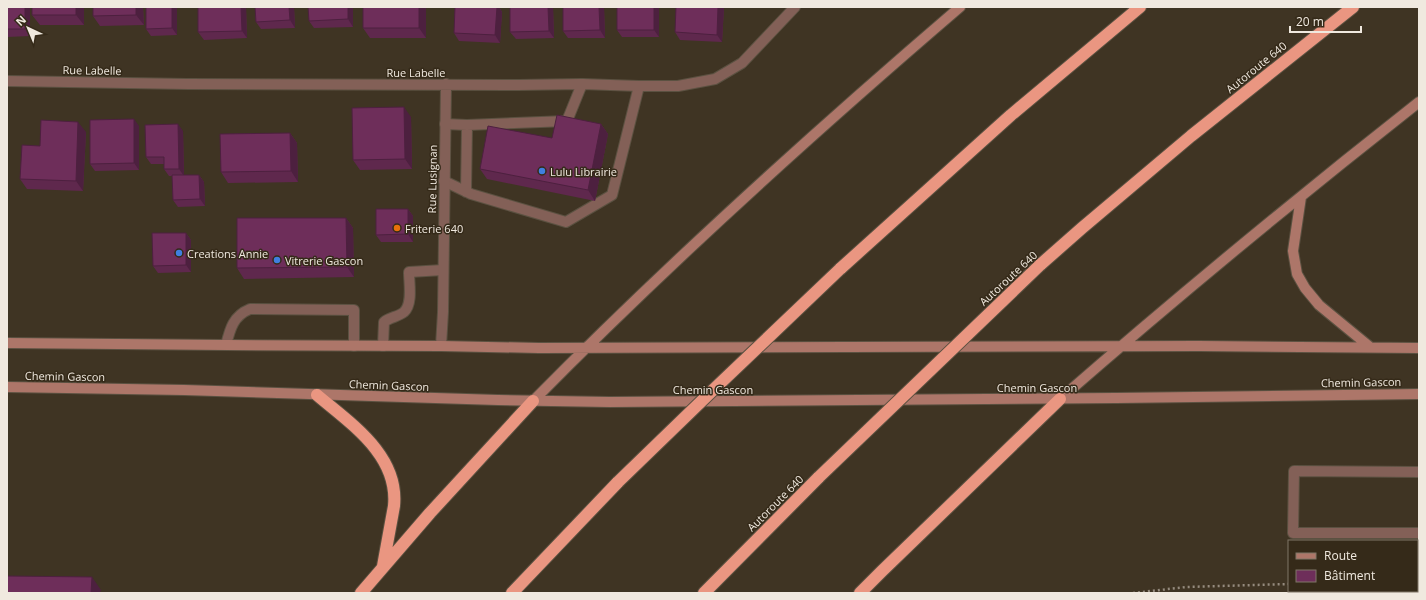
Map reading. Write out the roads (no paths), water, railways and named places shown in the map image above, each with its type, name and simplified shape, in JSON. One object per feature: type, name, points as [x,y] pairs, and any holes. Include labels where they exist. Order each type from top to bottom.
[{"type":"highway","points":[[512,593],[618,482],[840,269],[1011,115],[1140,7]]},
{"type":"highway","name":"Autoroute 640","points":[[704,593],[819,477],[1040,265],[1087,223],[1191,136],[1353,7]]},
{"type":"highway","points":[[317,395],[373,446],[384,459],[392,478],[395,497],[383,567]]},
{"type":"highway","points":[[860,593],[1060,399]]},
{"type":"highway","points":[[361,593],[430,513],[533,401]]},
{"type":"main road","points":[[533,401],[586,347],[743,198],[871,83],[960,7]]},
{"type":"main road","points":[[1060,399],[1120,347],[1301,197],[1419,102]]},
{"type":"main road","points":[[1301,197],[1293,251],[1298,274],[1305,288],[1319,305],[1370,347]]},
{"type":"main road","points":[[7,343],[226,346],[1199,346],[1419,348]]},
{"type":"main road","name":"Chemin Gascon","points":[[7,387],[184,390],[533,401],[626,402],[1060,399],[1419,394]]},
{"type":"street","name":"Rue Labelle","points":[[7,81],[187,84],[582,84],[678,86],[715,79],[742,63],[795,7]]},
{"type":"street","name":"Rue Lusignan","points":[[441,346],[446,84]]},
{"type":"street","points":[[445,124],[568,121],[582,84]]},
{"type":"street","points":[[444,181],[466,192],[566,222],[612,195],[639,86]]},
{"type":"street","points":[[466,192],[467,124]]},
{"type":"street","points":[[383,346],[384,322],[388,318],[399,315],[405,311],[407,307],[409,295],[409,272],[443,270]]},
{"type":"street","points":[[226,346],[233,321],[244,311],[250,309],[354,310],[354,346]]},
{"type":"street","points":[[1419,472],[1294,471],[1293,533],[1368,537],[1419,533]]},
{"type":"place","name":"Lulu Librairie","points":[[542,171]]},
{"type":"place","name":"Friterie 640","points":[[397,228]]},
{"type":"place","name":"Creations Annie","points":[[179,253]]},
{"type":"place","name":"Vitrerie Gascon","points":[[277,260]]}]
